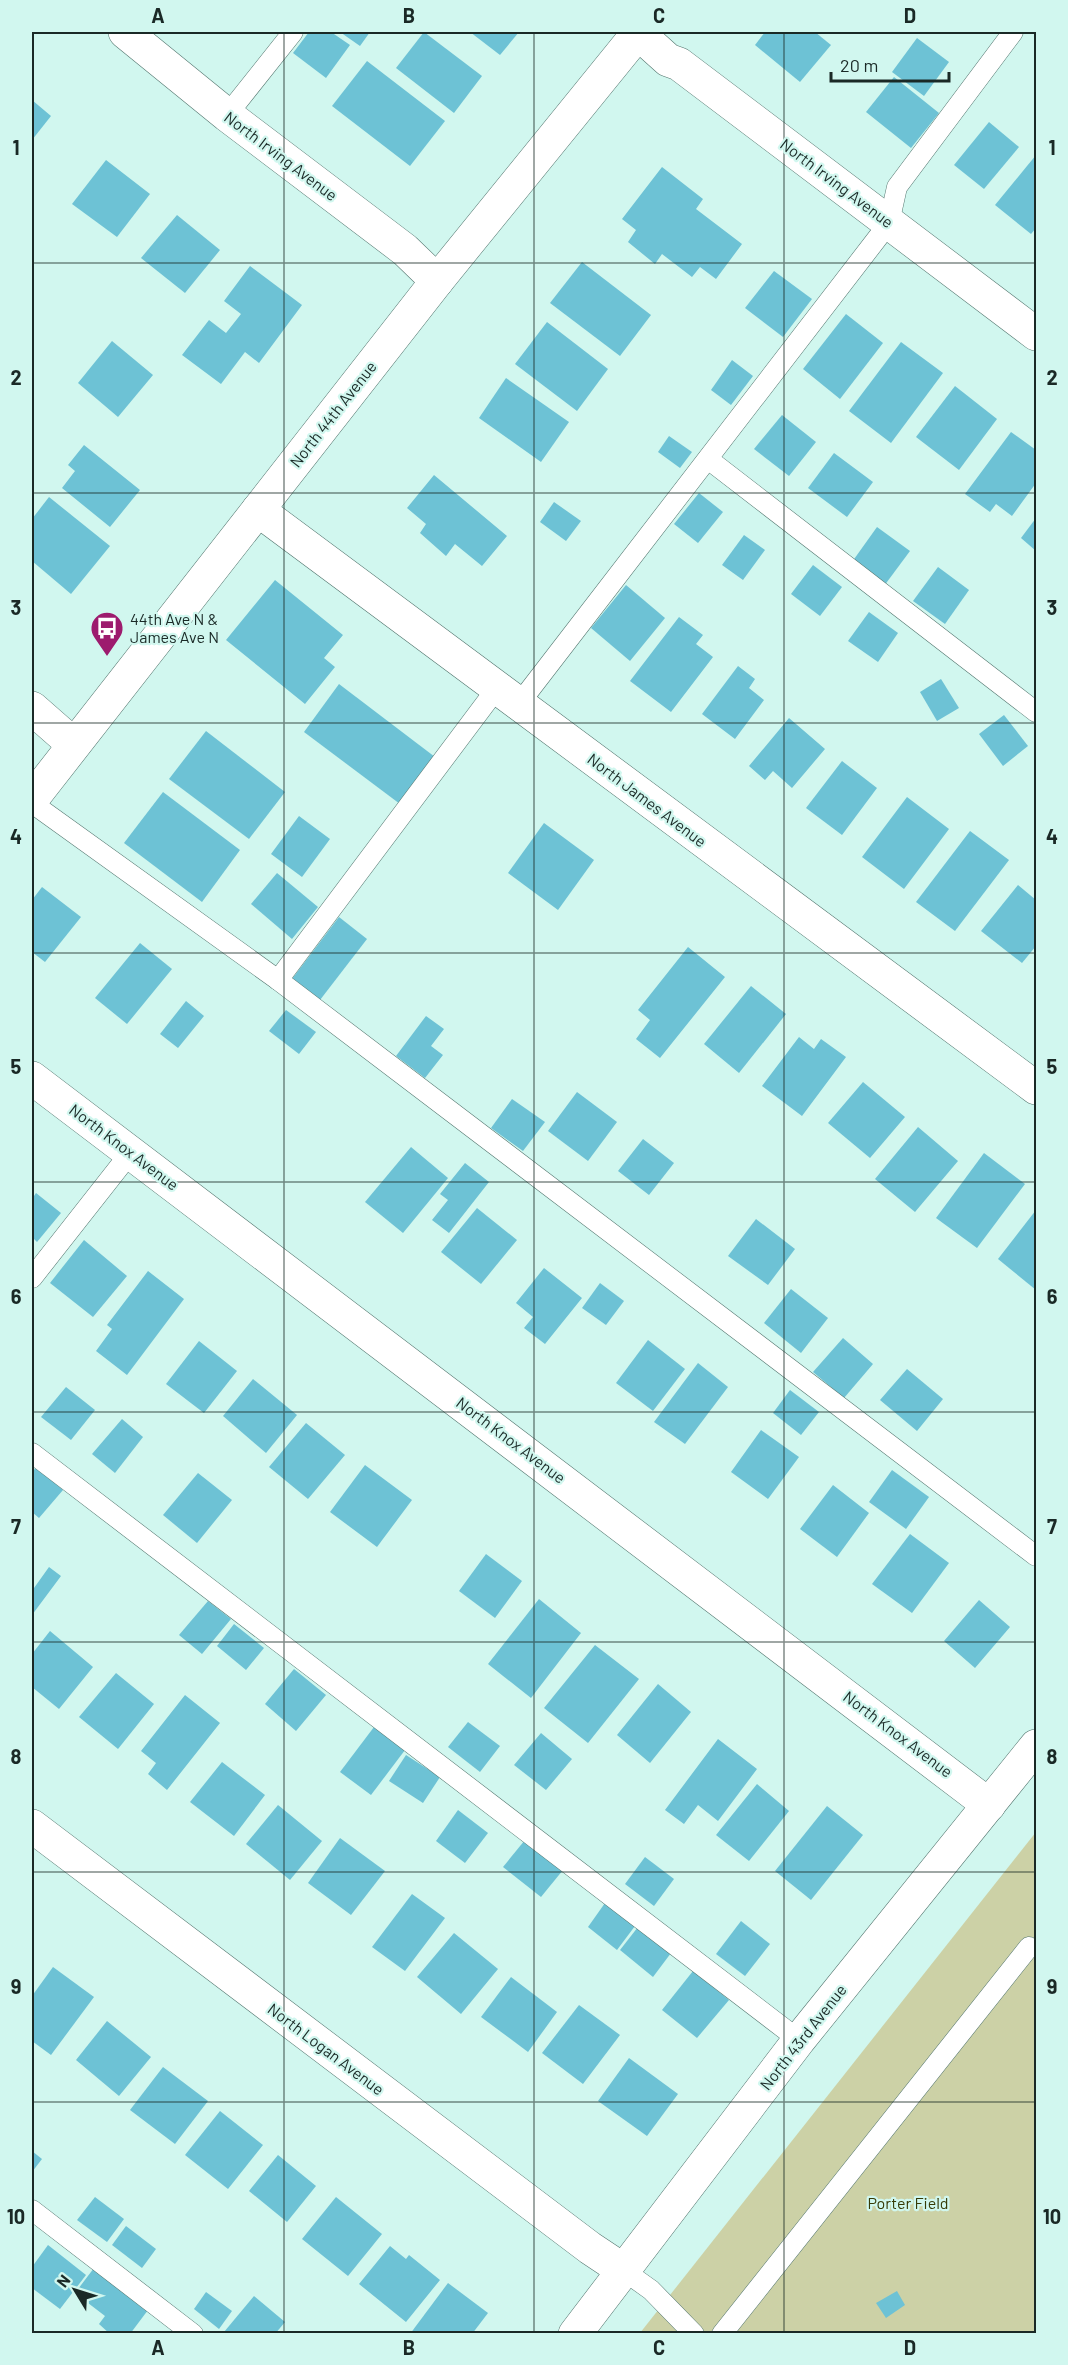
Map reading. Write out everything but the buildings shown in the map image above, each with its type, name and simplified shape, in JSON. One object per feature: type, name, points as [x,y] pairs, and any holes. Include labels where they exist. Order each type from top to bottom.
[{"type":"street","name":"North Irving Avenue","points":[[125,32],[227,115],[405,250],[437,281]]},
{"type":"street","name":"North Irving Avenue","points":[[638,32],[668,60],[678,64],[1036,334]]},
{"type":"street","name":"North 44th Avenue","points":[[32,801],[73,744],[437,281],[638,32]]},
{"type":"street","name":"North James Avenue","points":[[258,510],[1036,1088]]},
{"type":"street","points":[[32,708],[73,744]]},
{"type":"street","name":"North Knox Avenue","points":[[32,1078],[989,1805]]},
{"type":"street","name":"North 43rd Avenue","points":[[575,2334],[800,2040],[1036,1746]]},
{"type":"street","name":"North Logan Avenue","points":[[32,1826],[590,2248],[623,2270]]},
{"type":"lane","points":[[227,115],[293,32]]},
{"type":"lane","points":[[278,980],[508,696],[708,459],[889,223],[897,187],[1013,32]]},
{"type":"lane","points":[[708,459],[1036,712]]},
{"type":"lane","points":[[32,801],[278,980],[1036,1556]]},
{"type":"lane","points":[[32,1278],[131,1152]]},
{"type":"lane","points":[[32,1453],[800,2040]]},
{"type":"lane","points":[[722,2334],[1029,1947]]},
{"type":"lane","points":[[32,2210],[193,2334]]},
{"type":"lane","points":[[623,2270],[651,2290],[694,2334]]},
{"type":"green space","name":"Porter Field","points":[[1036,1832],[1036,2333],[640,2333]]},
{"type":"place","name":"44th Ave N & James Ave N","points":[[107,657]]}]
